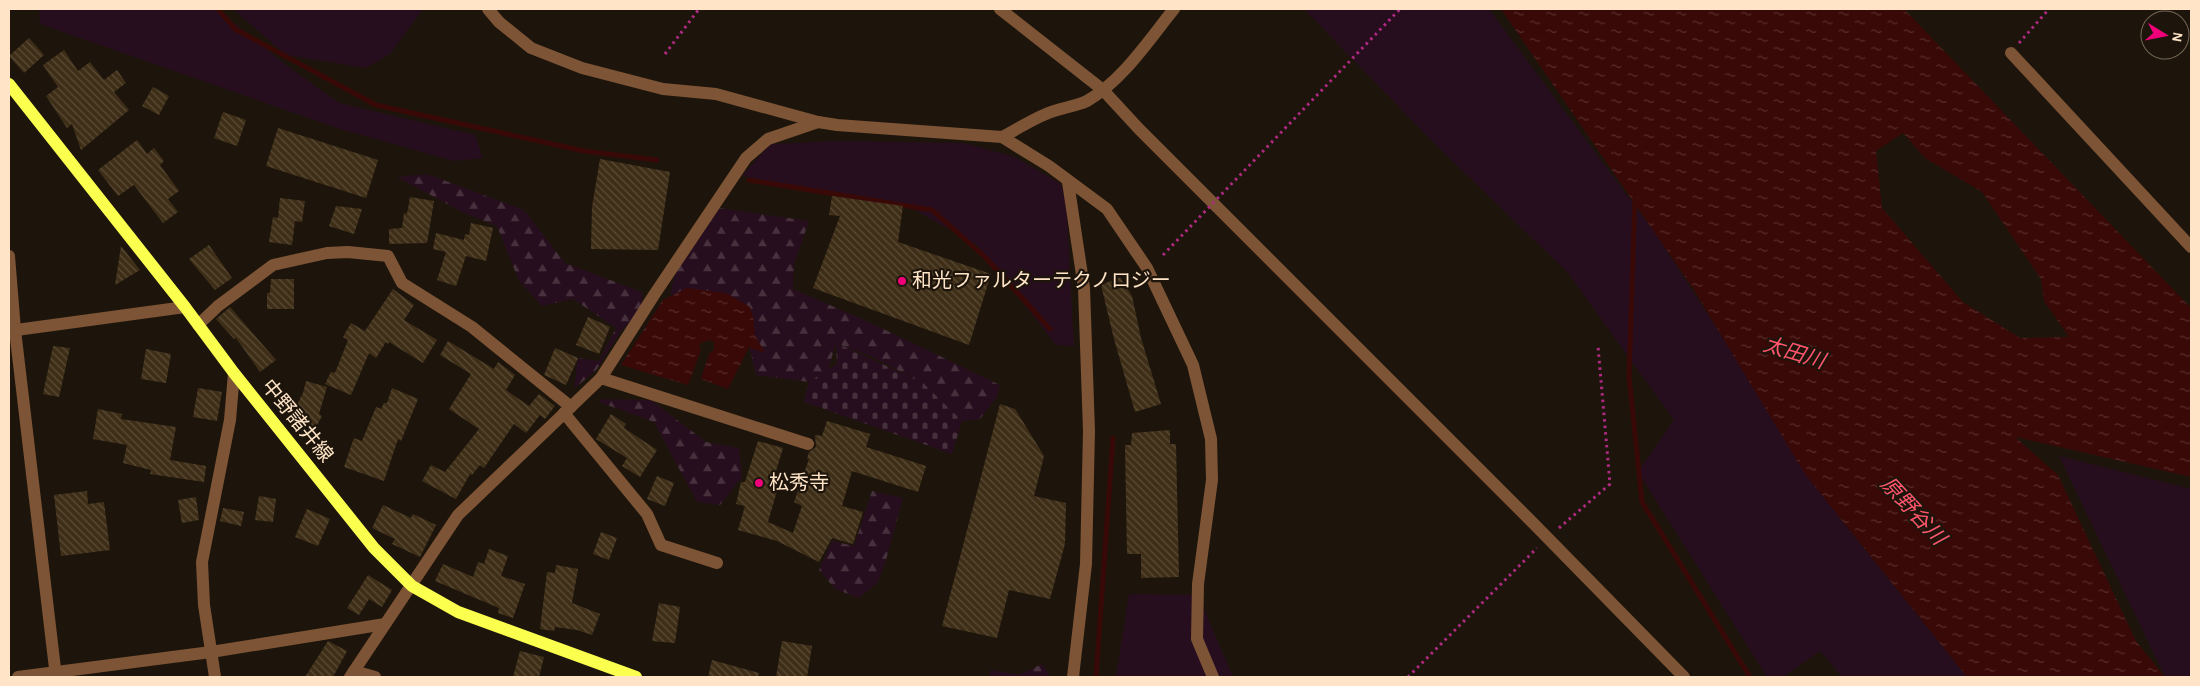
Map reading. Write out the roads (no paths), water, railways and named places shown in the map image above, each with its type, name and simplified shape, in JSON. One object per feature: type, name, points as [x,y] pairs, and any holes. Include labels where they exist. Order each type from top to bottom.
[{"type":"main road","name":"中野諸井線","points":[[9,84],[185,307],[234,373],[374,548],[412,586],[458,612],[636,677]]},
{"type":"street","points":[[488,9],[499,22],[531,48],[582,68],[662,89],[716,94],[818,122],[872,128],[1002,137],[1049,166],[1068,182],[1107,209],[1147,268],[1193,365],[1211,439],[1212,480],[1198,584],[1197,639],[1212,677]]},
{"type":"street","points":[[1000,9],[1103,90],[1139,129],[1684,677]]},
{"type":"street","points":[[1002,137],[1046,114],[1085,102],[1103,90],[1115,80],[1140,52],[1174,9]]},
{"type":"street","points":[[2011,53],[2191,246]]},
{"type":"street","points":[[375,677],[352,674],[458,515],[601,378],[746,158],[768,139],[818,122]]},
{"type":"street","points":[[1068,182],[1084,288],[1089,431],[1086,564],[1073,677]]},
{"type":"street","points":[[198,325],[218,306],[273,265],[327,253],[348,252],[388,256],[402,283],[472,327],[567,410],[647,514],[661,545],[717,563]]},
{"type":"street","points":[[9,256],[12,331],[56,674]]},
{"type":"street","points":[[12,331],[185,307]]},
{"type":"street","points":[[215,677],[204,605],[202,562],[230,420],[234,373]]},
{"type":"street","points":[[601,378],[808,444]]},
{"type":"street","points":[[18,677],[56,674],[211,652],[385,624]]},
{"type":"water","points":[[1501,9],[1904,9],[2191,308],[2191,477],[2015,437],[2058,475],[2136,641],[2165,677],[1967,677],[1805,474],[1692,287]],"holes":[[[1903,133],[1925,158],[1982,192],[2041,279],[2044,301],[2069,337],[2020,338],[1963,302],[1882,208],[1876,151]]]},
{"type":"water","points":[[687,288],[726,293],[750,307],[755,335],[765,353],[749,347],[728,389],[701,379],[709,354],[714,350],[714,342],[709,340],[699,344],[701,350],[688,385],[621,365],[663,300]]},
{"type":"waterway","points":[[218,9],[235,29],[376,105],[584,151],[657,160]]},
{"type":"waterway","points":[[749,180],[932,210],[985,257],[1050,329]]},
{"type":"waterway","points":[[1635,197],[1629,376],[1642,502],[1750,677]]},
{"type":"waterway","points":[[1096,677],[1113,438]]},
{"type":"place","name":"和光ファルターテクノロジー","points":[[902,281]]},
{"type":"place","name":"松秀寺","points":[[759,483]]},
{"type":"water label","name":"太田川","points":[[1794,353]]},
{"type":"water label","name":"原野谷川","points":[[1913,511]]}]
